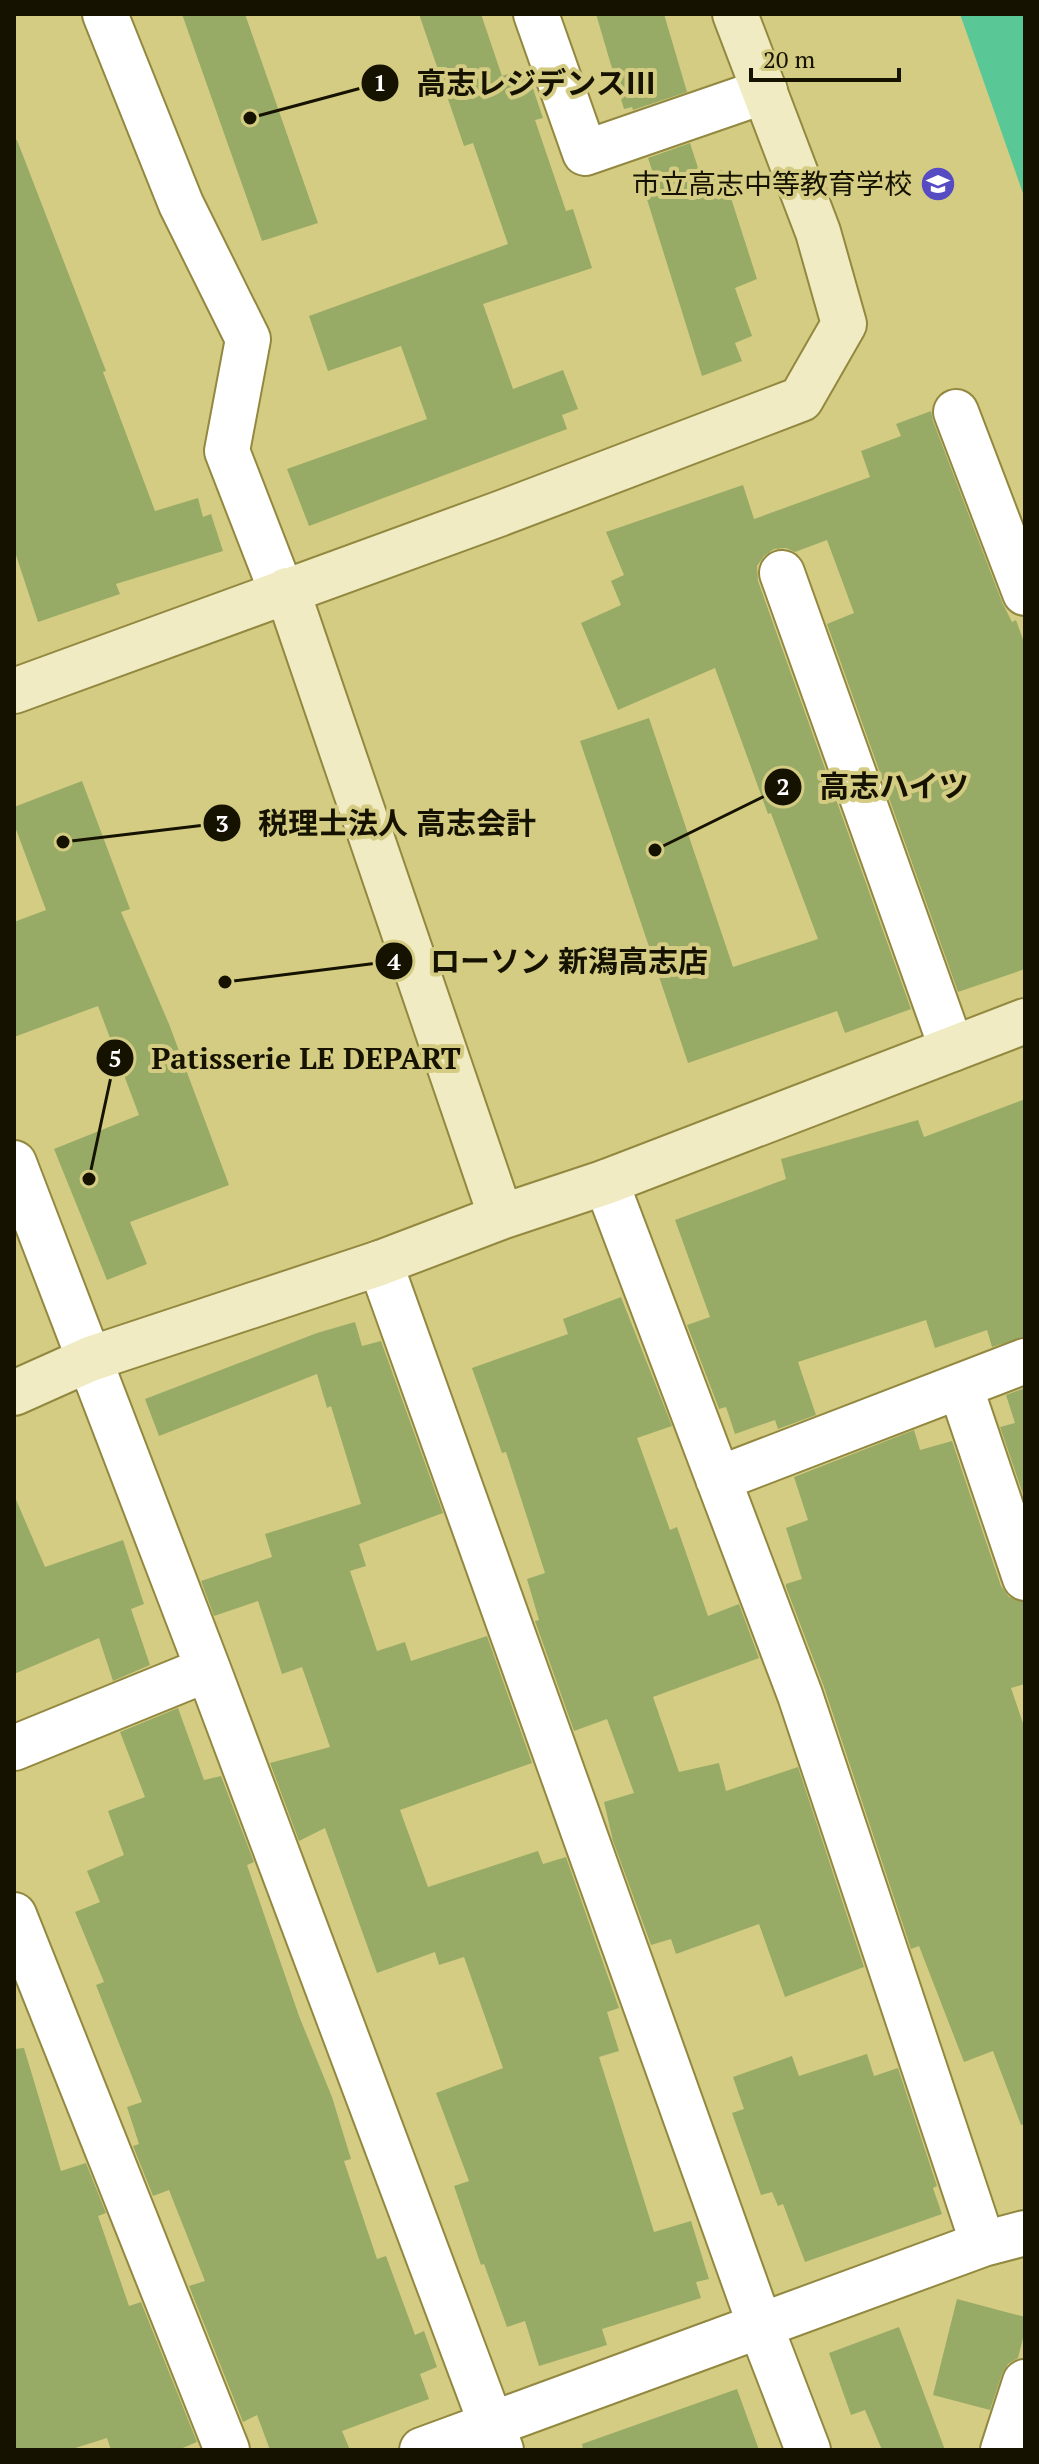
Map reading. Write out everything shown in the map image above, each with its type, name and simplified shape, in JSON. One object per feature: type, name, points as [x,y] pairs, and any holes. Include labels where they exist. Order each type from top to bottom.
[{"type":"street","points":[[105,14],[181,204],[248,339],[227,451],[285,591],[501,1217]]},
{"type":"street","points":[[536,14],[585,153],[765,91]]},
{"type":"street","points":[[14,691],[499,514],[801,399],[844,324],[818,232],[735,14]]},
{"type":"street","points":[[956,412],[1025,593]]},
{"type":"street","points":[[782,573],[952,1049]]},
{"type":"street","points":[[14,1393],[90,1359],[380,1263],[501,1217],[606,1182],[1025,1021]]},
{"type":"street","points":[[14,1163],[496,2437]]},
{"type":"street","points":[[606,1182],[800,1695],[983,2244]]},
{"type":"street","points":[[380,1263],[760,2325],[808,2450]]},
{"type":"street","points":[[718,1479],[1025,1361]]},
{"type":"street","points":[[960,1386],[1025,1578]]},
{"type":"street","points":[[14,1748],[208,1669]]},
{"type":"street","points":[[14,1915],[227,2450]]},
{"type":"street","points":[[422,2450],[496,2437],[760,2325],[983,2244],[1025,2233]]},
{"type":"street","points":[[1003,2450],[1025,2382]]},
{"type":"green space","points":[[960,14],[1025,14],[1025,199]]},
{"type":"building","points":[[182,14],[245,14],[318,223],[262,241]]},
{"type":"building","points":[[419,14],[481,14],[502,76],[526,68],[543,118],[535,120],[566,211],[573,209],[592,268],[483,304],[513,389],[563,370],[578,409],[562,415],[567,429],[309,526],[287,469],[427,419],[401,346],[328,371],[309,316],[508,244],[473,143],[464,146]]},
{"type":"building","points":[[596,14],[664,14],[687,92],[633,110],[632,107],[624,109]]},
{"type":"building","points":[[14,140],[17,140],[106,371],[103,372],[155,511],[198,498],[203,517],[211,514],[223,551],[116,584],[120,594],[38,622],[14,549]]},
{"type":"building","points":[[690,143],[701,177],[722,170],[757,279],[735,288],[752,336],[735,343],[742,361],[702,376],[645,193],[658,188],[648,158]]},
{"type":"building","points":[[931,411],[1002,602],[1012,622],[1016,620],[1025,645],[1025,969],[958,992],[827,624],[854,613],[827,540],[795,552],[786,548],[774,549],[757,566],[758,581],[911,1009],[845,1033],[837,1011],[688,1063],[580,741],[649,718],[733,967],[818,939],[715,668],[618,710],[581,623],[621,605],[611,581],[624,575],[606,532],[743,485],[754,519],[870,477],[861,451],[901,436],[896,424]]},
{"type":"building","points":[[82,781],[130,909],[121,912],[169,1024],[229,1185],[130,1222],[147,1264],[107,1280],[54,1149],[139,1115],[98,1006],[14,1037],[14,922],[46,910],[14,824],[14,807]]},
{"type":"building","points":[[1025,1099],[1025,1337],[992,1347],[987,1330],[935,1348],[926,1320],[798,1362],[816,1415],[778,1429],[775,1420],[735,1434],[726,1407],[719,1409],[687,1325],[710,1317],[675,1220],[786,1179],[781,1159],[918,1120],[924,1137]]},
{"type":"building","points":[[621,1297],[672,1426],[637,1438],[670,1530],[677,1527],[708,1616],[739,1604],[759,1658],[653,1697],[679,1772],[719,1763],[726,1791],[798,1767],[864,1967],[785,1997],[759,1924],[676,1954],[671,1939],[651,1945],[613,1841],[604,1802],[634,1793],[607,1719],[574,1731],[535,1621],[539,1620],[527,1579],[545,1573],[506,1452],[502,1453],[472,1368],[568,1334],[563,1319]]},
{"type":"building","points":[[355,1322],[362,1346],[381,1341],[443,1513],[359,1544],[366,1566],[350,1571],[377,1651],[405,1642],[411,1661],[487,1636],[532,1763],[400,1810],[428,1887],[538,1851],[543,1864],[566,1857],[619,2008],[607,2012],[619,2051],[599,2057],[654,2232],[691,2221],[709,2279],[696,2282],[701,2298],[602,2329],[607,2345],[539,2366],[525,2321],[507,2327],[484,2264],[481,2265],[454,2186],[469,2181],[436,2093],[503,2068],[464,1957],[439,1965],[435,1952],[377,1973],[325,1828],[299,1841],[270,1763],[330,1747],[302,1667],[282,1674],[258,1601],[214,1616],[201,1581],[272,1557],[265,1534],[361,1504],[331,1406],[327,1408],[317,1374],[159,1436],[145,1399],[317,1333]]},
{"type":"building","points":[[1025,1388],[1025,1500],[1000,1427],[1015,1423],[1006,1395]]},
{"type":"building","points":[[914,1430],[920,1450],[952,1441],[1001,1586],[1009,1597],[1025,1602],[1025,1684],[1011,1688],[1025,1729],[1025,2124],[1021,2125],[993,2051],[964,2062],[919,1946],[911,1949],[824,1687],[786,1587],[786,1584],[802,1579],[786,1528],[808,1520],[794,1477]]},
{"type":"building","points":[[14,1495],[45,1567],[123,1540],[144,1604],[131,1609],[150,1665],[113,1681],[99,1638],[14,1674]]},
{"type":"building","points":[[178,1708],[204,1780],[221,1776],[254,1862],[247,1865],[299,2016],[332,2097],[351,2159],[344,2161],[377,2259],[386,2256],[415,2335],[424,2331],[437,2367],[420,2374],[429,2399],[342,2431],[350,2450],[270,2450],[257,2415],[243,2422],[189,2286],[205,2281],[169,2190],[153,2196],[133,2146],[139,2144],[127,2107],[142,2102],[96,1985],[104,1982],[75,1912],[100,1902],[87,1871],[124,1855],[108,1811],[145,1797],[120,1732]]},
{"type":"building","points":[[24,2048],[61,2171],[86,2163],[106,2213],[98,2216],[129,2306],[141,2302],[197,2442],[178,2450],[111,2450],[107,2438],[69,2450],[14,2450],[14,2049]]},
{"type":"building","points":[[867,2054],[874,2076],[898,2068],[937,2186],[933,2188],[942,2214],[805,2262],[783,2204],[778,2206],[772,2192],[761,2195],[732,2113],[744,2109],[733,2077],[792,2056],[799,2076]]},
{"type":"building","points":[[957,2299],[1025,2317],[1018,2358],[1008,2364],[1002,2374],[990,2410],[933,2395]]},
{"type":"building","points":[[899,2327],[945,2450],[882,2450],[865,2410],[851,2415],[829,2353]]},
{"type":"building","points":[[737,2389],[759,2450],[583,2450],[582,2444]]},
{"type":"place","name":"高志レジデンスⅢ","points":[[250,118]]},
{"type":"place","name":"市立高志中等教育学校","points":[[938,184]]},
{"type":"place","name":"税理士法人 高志会計","points":[[63,842]]},
{"type":"place","name":"高志ハイツ","points":[[655,850]]},
{"type":"place","name":"ローソン 新潟高志店","points":[[225,982]]},
{"type":"place","name":"Patisserie LE DEPART","points":[[89,1179]]}]
